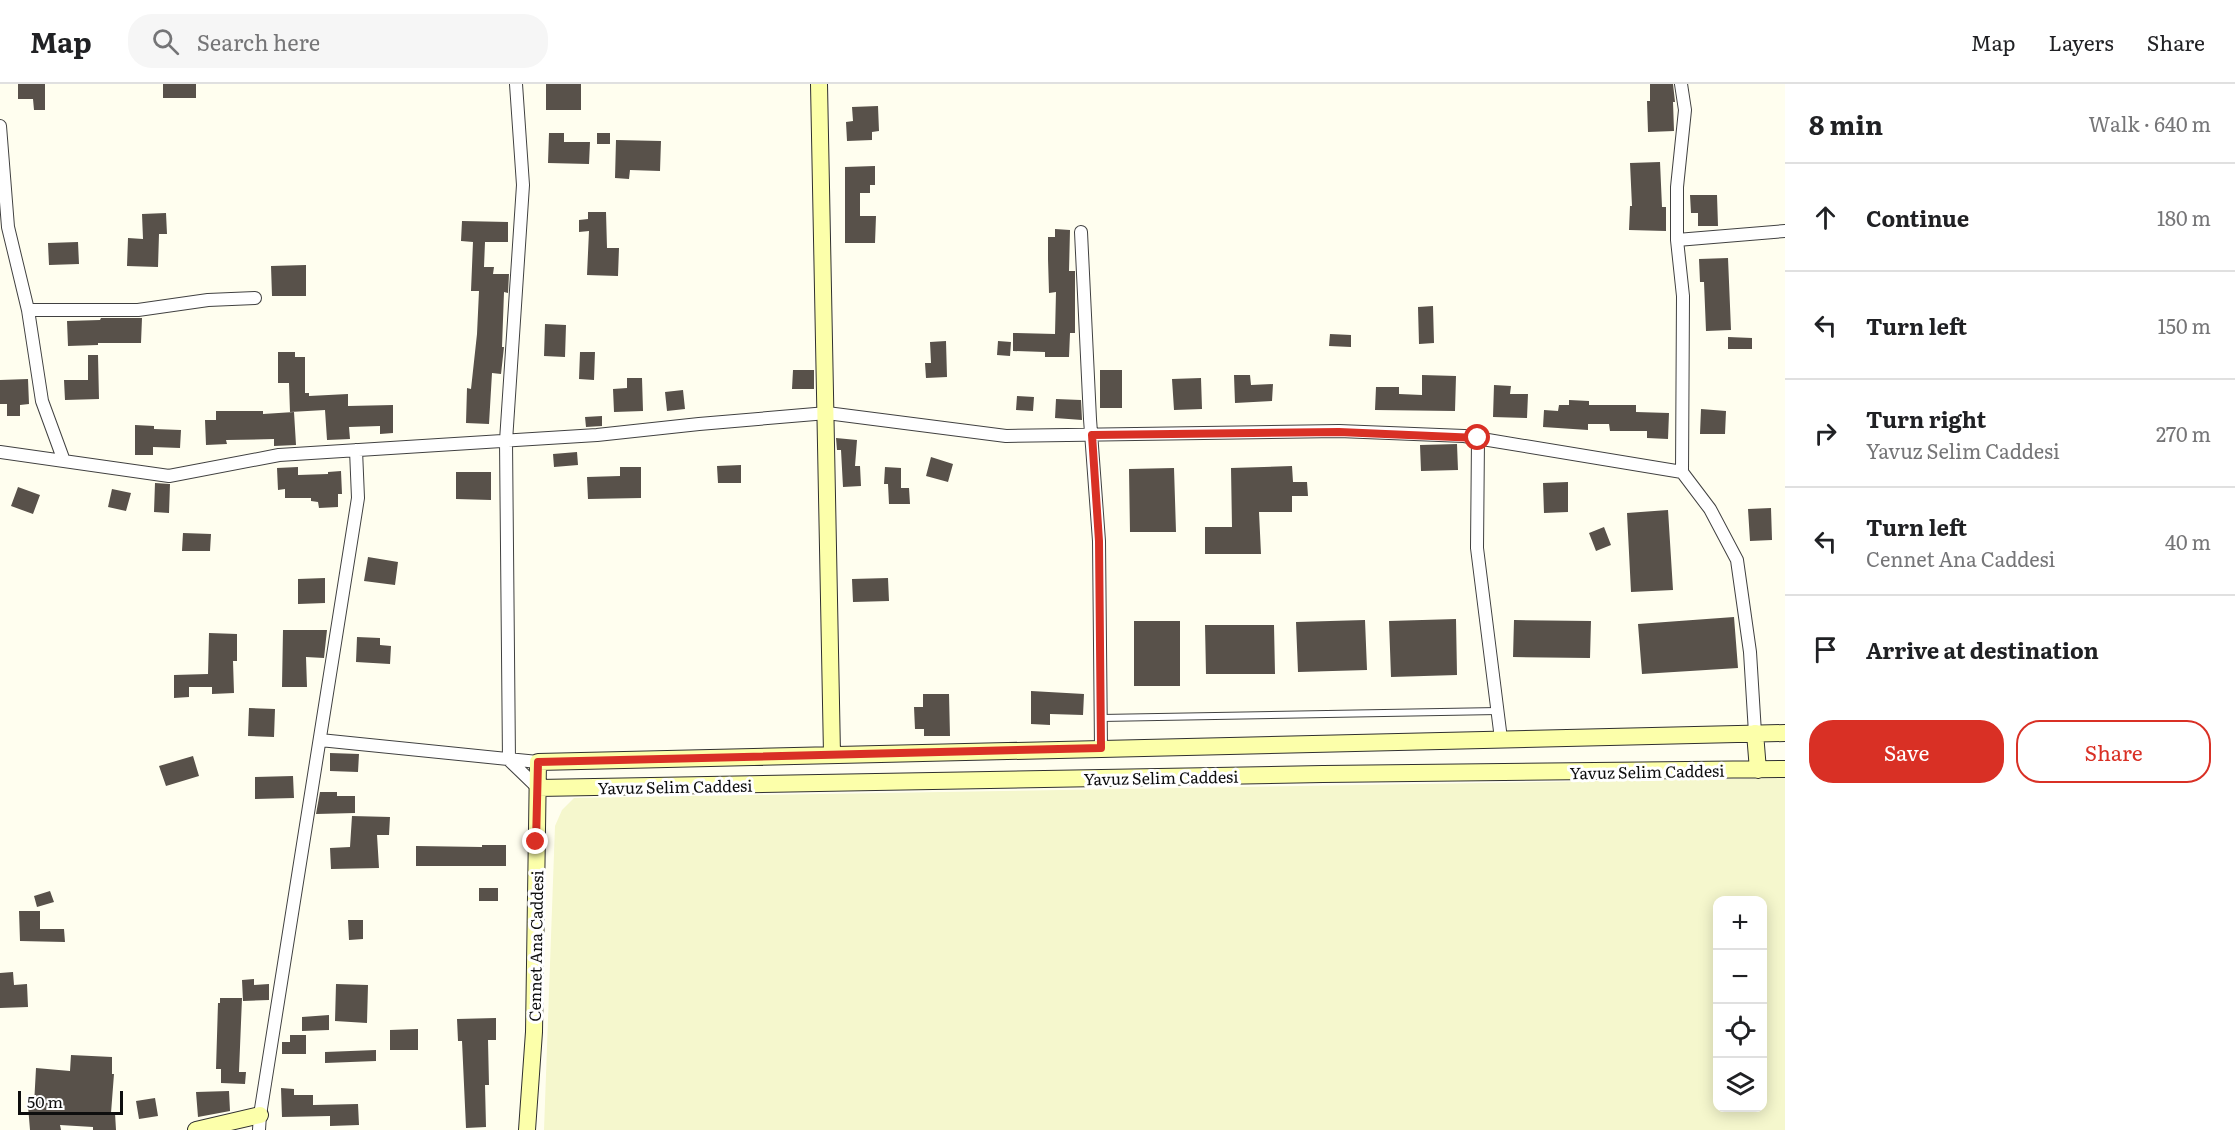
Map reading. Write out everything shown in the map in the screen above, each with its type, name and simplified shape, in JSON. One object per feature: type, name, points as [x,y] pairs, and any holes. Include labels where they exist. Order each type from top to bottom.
[{"type":"street","points":[[516,84],[523,186],[506,441],[509,760],[538,788]]},
{"type":"street","points":[[819,84],[832,754]]},
{"type":"street","points":[[1681,84],[1685,110],[1677,187],[1677,240],[1683,296],[1682,472],[1710,509],[1737,560],[1749,652],[1758,770]]},
{"type":"street","points":[[0,126],[4,228],[28,310],[42,401],[64,461]]},
{"type":"street","points":[[1677,240],[1785,231]]},
{"type":"street","points":[[1081,232],[1099,541],[1101,748]]},
{"type":"street","points":[[28,310],[138,310],[208,300],[255,298]]},
{"type":"street","points":[[0,452],[169,476],[279,455],[597,435],[699,423],[827,413],[1006,436],[1339,432],[1478,438],[1682,472]]},
{"type":"street","points":[[1478,438],[1477,548],[1501,739]]},
{"type":"street","points":[[196,1130],[259,1123],[358,498],[356,450]]},
{"type":"street","name":"Yavuz Selim Caddesi","points":[[538,762],[1785,733]]},
{"type":"street","points":[[320,740],[538,762]]},
{"type":"street","name":"Cennet Ana Caddesi","points":[[527,1130],[534,1032],[538,762]]},
{"type":"street","name":"Yavuz Selim Caddesi","points":[[538,788],[1323,774],[1785,769]]},
{"type":"lane","points":[[1101,718],[1498,711]]},
{"type":"green space","points":[[1785,778],[1785,1130],[544,1130],[555,826],[562,810],[574,798]]},
{"type":"building","points":[[18,84],[45,84],[45,110],[34,110],[33,99],[18,99]]},
{"type":"building","points":[[163,84],[196,84],[196,98],[163,98]]},
{"type":"building","points":[[546,84],[581,84],[581,110],[546,110]]},
{"type":"building","points":[[1650,84],[1673,84],[1674,131],[1648,132],[1647,101],[1650,101]]},
{"type":"building","points":[[878,106],[879,131],[872,132],[872,140],[847,141],[846,122],[853,121],[852,107]]},
{"type":"building","points":[[549,133],[564,133],[564,142],[590,142],[589,164],[548,163]]},
{"type":"building","points":[[597,133],[610,133],[610,144],[597,144]]},
{"type":"building","points":[[616,140],[661,141],[660,171],[630,170],[629,179],[615,178]]},
{"type":"building","points":[[1660,162],[1662,207],[1666,207],[1666,231],[1629,230],[1630,206],[1632,206],[1630,163]]},
{"type":"building","points":[[875,166],[875,185],[870,185],[870,193],[860,193],[860,216],[876,216],[875,243],[845,243],[845,167]]},
{"type":"building","points":[[1690,195],[1717,195],[1718,226],[1698,226],[1698,213],[1691,213]]},
{"type":"building","points":[[588,212],[606,212],[607,248],[619,248],[618,276],[587,275],[589,231],[579,232],[579,220],[588,219]]},
{"type":"building","points":[[166,213],[167,234],[159,234],[158,267],[127,266],[128,238],[143,239],[142,214]]},
{"type":"building","points":[[462,221],[508,222],[508,242],[485,242],[484,267],[494,267],[493,274],[509,274],[508,293],[504,292],[502,347],[504,347],[501,374],[492,373],[489,424],[466,423],[467,388],[471,389],[479,291],[471,291],[473,242],[461,241]]},
{"type":"building","points":[[1055,229],[1070,230],[1069,271],[1075,271],[1075,333],[1070,333],[1069,357],[1045,357],[1045,352],[1013,351],[1013,333],[1055,334],[1056,292],[1049,293],[1048,237],[1055,237]]},
{"type":"building","points":[[78,242],[79,264],[49,265],[48,243]]},
{"type":"building","points":[[1728,258],[1731,330],[1706,331],[1704,282],[1700,282],[1699,259]]},
{"type":"building","points":[[306,265],[306,296],[272,296],[271,266]]},
{"type":"building","points":[[1433,306],[1434,343],[1419,344],[1418,307]]},
{"type":"building","points":[[101,318],[142,318],[141,343],[68,346],[67,321],[100,320]]},
{"type":"building","points":[[545,324],[566,325],[565,357],[544,356]]},
{"type":"building","points":[[1330,334],[1351,335],[1351,347],[1329,346]]},
{"type":"building","points":[[1728,337],[1752,338],[1752,349],[1728,349]]},
{"type":"building","points":[[946,341],[947,377],[926,378],[925,363],[931,363],[930,342]]},
{"type":"building","points":[[998,341],[1011,342],[1010,356],[997,355]]},
{"type":"building","points":[[278,352],[295,352],[295,357],[305,357],[305,393],[309,393],[309,396],[348,394],[348,406],[393,405],[393,433],[380,434],[380,426],[349,427],[350,439],[327,440],[325,410],[290,412],[289,383],[278,383]]},
{"type":"building","points":[[580,352],[595,352],[594,380],[579,379]]},
{"type":"building","points":[[88,355],[98,355],[99,399],[65,400],[64,380],[88,380]]},
{"type":"building","points":[[793,370],[814,370],[814,389],[792,389]]},
{"type":"building","points":[[1100,370],[1122,370],[1122,408],[1100,408]]},
{"type":"building","points":[[1234,375],[1250,375],[1251,385],[1273,384],[1272,401],[1235,403]]},
{"type":"building","points":[[1422,375],[1456,376],[1455,411],[1375,410],[1376,387],[1399,387],[1399,394],[1422,395]]},
{"type":"building","points":[[627,378],[642,378],[643,411],[614,412],[613,389],[627,388]]},
{"type":"building","points":[[1201,378],[1202,409],[1174,410],[1172,379]]},
{"type":"building","points":[[28,379],[29,404],[20,405],[20,416],[7,416],[7,404],[0,404],[0,380]]},
{"type":"building","points":[[1494,385],[1511,386],[1510,394],[1528,394],[1527,418],[1493,417]]},
{"type":"building","points":[[683,390],[685,409],[667,411],[665,392]]},
{"type":"building","points":[[1017,396],[1034,397],[1033,411],[1016,410]]},
{"type":"building","points":[[1056,399],[1081,400],[1082,420],[1055,418]]},
{"type":"building","points":[[1569,400],[1589,401],[1589,405],[1636,405],[1636,412],[1669,413],[1668,439],[1647,438],[1647,431],[1610,431],[1609,424],[1588,424],[1588,430],[1543,427],[1544,410],[1558,411],[1559,405],[1569,405]]},
{"type":"building","points":[[1701,409],[1726,411],[1725,434],[1700,434]]},
{"type":"building","points":[[216,411],[263,411],[263,414],[294,412],[296,445],[274,446],[274,439],[226,440],[227,444],[206,445],[205,420],[216,420]]},
{"type":"building","points":[[602,416],[602,426],[586,427],[585,417]]},
{"type":"building","points":[[135,425],[154,426],[154,429],[181,430],[180,448],[153,447],[153,455],[135,455]]},
{"type":"building","points":[[836,438],[857,440],[855,466],[860,466],[861,486],[843,487],[841,450],[837,450]]},
{"type":"building","points":[[1457,444],[1458,470],[1421,471],[1420,445]]},
{"type":"building","points":[[577,452],[578,465],[554,467],[553,454]]},
{"type":"building","points":[[931,457],[953,464],[948,482],[926,476]]},
{"type":"building","points":[[741,465],[741,483],[718,483],[717,466]]},
{"type":"building","points":[[1292,466],[1293,482],[1307,482],[1308,496],[1292,496],[1292,512],[1259,512],[1261,554],[1205,554],[1205,527],[1232,527],[1231,468]]},
{"type":"building","points":[[298,467],[298,475],[341,471],[342,494],[338,494],[338,507],[319,508],[318,502],[311,501],[311,498],[285,498],[285,489],[278,490],[277,468]]},
{"type":"building","points":[[620,467],[641,467],[641,498],[588,499],[587,477],[620,476]]},
{"type":"building","points":[[885,467],[901,468],[901,488],[909,488],[910,504],[889,504],[888,484],[884,484]]},
{"type":"building","points":[[1174,468],[1176,532],[1130,532],[1129,469]]},
{"type":"building","points":[[456,472],[491,472],[491,500],[456,499]]},
{"type":"building","points":[[1568,482],[1568,512],[1544,513],[1543,483]]},
{"type":"building","points":[[155,483],[170,484],[169,513],[154,512]]},
{"type":"building","points":[[18,487],[40,495],[33,514],[11,506]]},
{"type":"building","points":[[112,489],[131,493],[126,511],[108,507]]},
{"type":"building","points":[[1771,508],[1772,540],[1750,541],[1748,509]]},
{"type":"building","points":[[1668,510],[1673,590],[1631,592],[1627,513]]},
{"type":"building","points":[[1604,527],[1611,545],[1596,551],[1589,533]]},
{"type":"building","points":[[183,533],[211,534],[210,551],[182,551]]},
{"type":"building","points":[[368,557],[398,562],[395,585],[364,581]]},
{"type":"building","points":[[325,578],[325,603],[298,604],[298,579]]},
{"type":"building","points":[[888,578],[889,601],[853,602],[852,579]]},
{"type":"building","points":[[1734,617],[1738,668],[1642,674],[1638,624]]},
{"type":"building","points":[[1456,619],[1457,675],[1391,677],[1389,621]]},
{"type":"building","points":[[1365,620],[1367,670],[1298,672],[1296,622]]},
{"type":"building","points":[[1514,620],[1591,621],[1590,658],[1513,657]]},
{"type":"building","points":[[1134,621],[1180,621],[1180,686],[1134,686]]},
{"type":"building","points":[[1205,625],[1274,625],[1275,674],[1206,674]]},
{"type":"building","points":[[283,630],[327,630],[324,658],[306,657],[307,687],[282,687]]},
{"type":"building","points":[[209,633],[237,634],[237,661],[233,661],[234,693],[212,694],[212,687],[189,687],[189,697],[174,698],[174,675],[208,674]]},
{"type":"building","points":[[357,637],[380,638],[380,645],[391,646],[390,664],[356,662]]},
{"type":"building","points":[[1031,691],[1084,694],[1083,715],[1050,714],[1050,725],[1031,724]]},
{"type":"building","points":[[923,694],[949,694],[950,736],[924,736],[924,729],[915,729],[914,707],[923,707]]},
{"type":"building","points":[[249,708],[275,709],[274,737],[248,736]]},
{"type":"building","points":[[330,753],[359,754],[358,772],[330,771]]},
{"type":"building","points":[[193,756],[199,776],[166,786],[159,766]]},
{"type":"building","points":[[293,776],[294,798],[255,799],[255,777]]},
{"type":"building","points":[[320,792],[337,792],[337,796],[355,796],[355,813],[316,814]]},
{"type":"building","points":[[352,816],[390,817],[389,835],[377,835],[379,868],[331,869],[330,848],[350,847]]},
{"type":"building","points":[[482,845],[506,845],[506,866],[416,866],[416,846],[482,847]]},
{"type":"building","points":[[479,888],[498,888],[498,901],[479,901]]},
{"type":"building","points":[[50,891],[54,902],[37,907],[34,896]]},
{"type":"building","points":[[19,911],[40,911],[40,929],[64,929],[65,942],[20,941]]},
{"type":"building","points":[[348,920],[363,920],[363,939],[349,940]]},
{"type":"building","points":[[13,972],[14,985],[27,984],[28,1007],[0,1008],[0,973]]},
{"type":"building","points":[[254,979],[254,985],[269,984],[269,1000],[243,1001],[242,980]]},
{"type":"building","points":[[336,984],[368,985],[367,1023],[335,1021]]},
{"type":"building","points":[[220,998],[242,998],[239,1072],[246,1072],[245,1084],[221,1083],[221,1069],[216,1069]]},
{"type":"building","points":[[329,1015],[329,1030],[302,1031],[302,1017]]},
{"type":"building","points":[[496,1018],[496,1040],[488,1040],[489,1085],[485,1085],[486,1127],[466,1128],[462,1041],[458,1041],[457,1019]]},
{"type":"building","points":[[418,1029],[418,1050],[390,1050],[390,1030]]},
{"type":"building","points":[[290,1035],[306,1035],[306,1054],[282,1054],[282,1042],[290,1042]]},
{"type":"building","points":[[376,1050],[376,1061],[325,1063],[325,1052]]},
{"type":"building","points":[[71,1055],[112,1057],[112,1074],[114,1074],[111,1113],[115,1113],[116,1130],[93,1130],[93,1127],[60,1125],[61,1130],[30,1130],[28,1106],[34,1105],[36,1068],[70,1071]]},
{"type":"building","points":[[281,1088],[294,1089],[294,1095],[313,1095],[313,1105],[358,1104],[359,1125],[330,1126],[330,1116],[282,1117]]},
{"type":"building","points":[[229,1091],[230,1111],[198,1117],[196,1092]]},
{"type":"building","points":[[155,1098],[158,1116],[139,1119],[136,1101]]},
{"type":"route","points":[[536,842],[538,762],[1101,748],[1099,541],[1092,435],[1339,432],[1478,438]]}]
